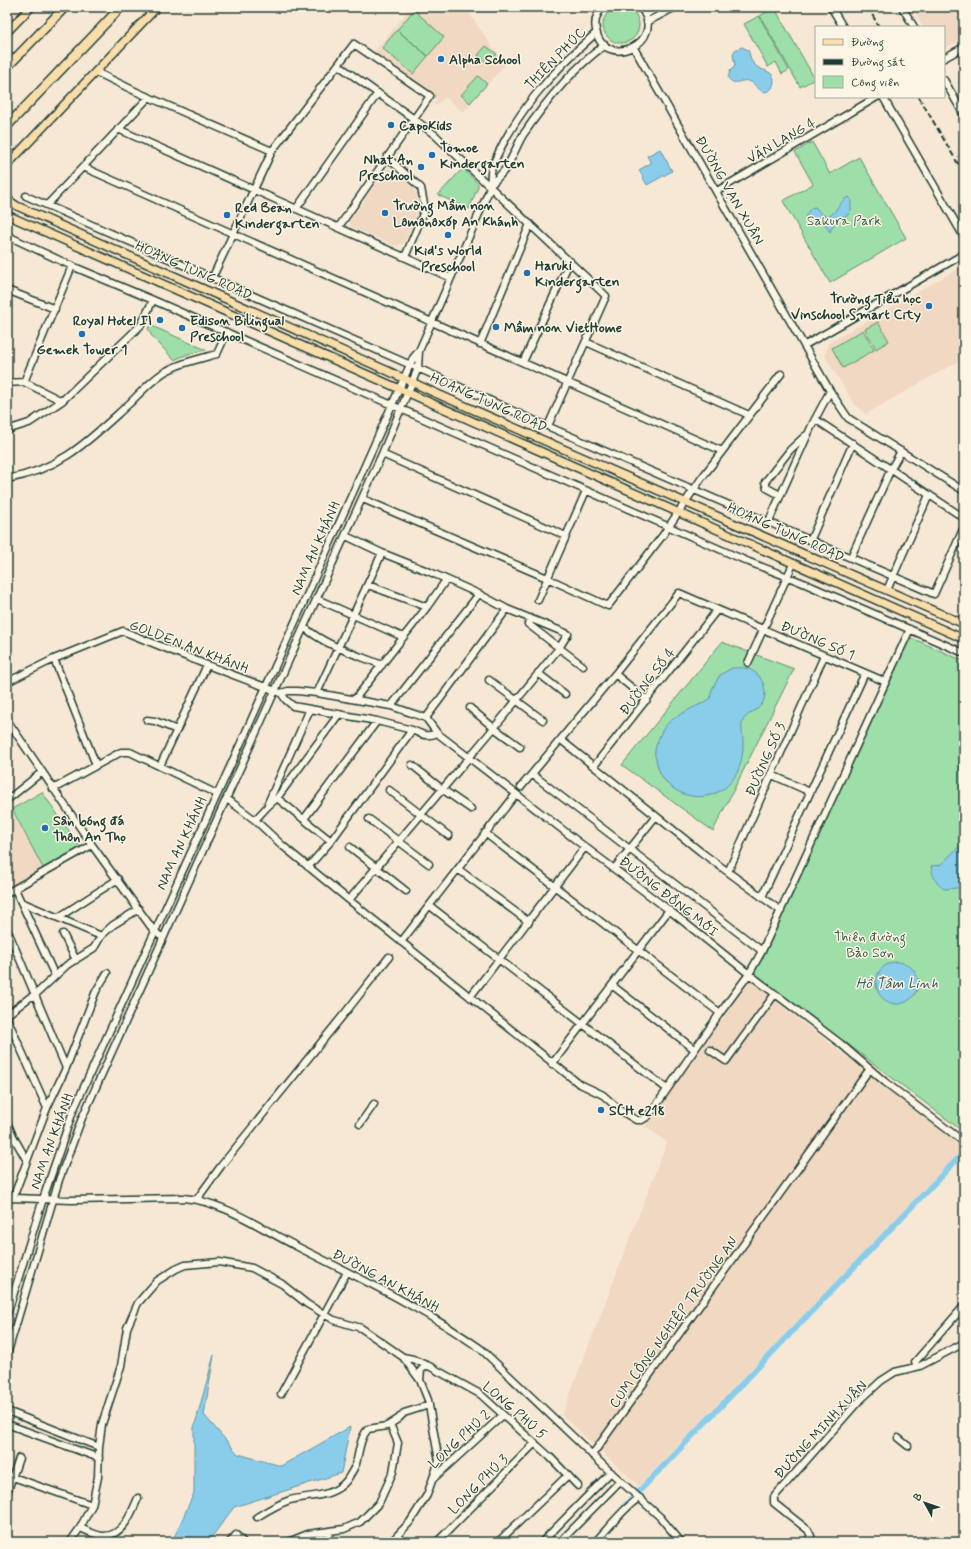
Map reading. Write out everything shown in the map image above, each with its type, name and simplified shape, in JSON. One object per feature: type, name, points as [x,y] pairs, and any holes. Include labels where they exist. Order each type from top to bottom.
[{"type":"highway","points":[[7,67],[65,7]]},
{"type":"highway","points":[[7,126],[121,7]]},
{"type":"main road","points":[[7,32],[31,7]]},
{"type":"main road","points":[[7,165],[157,7]]},
{"type":"main road","name":"HOANG TUNG ROAD","points":[[7,199],[17,206],[404,379],[964,624]]},
{"type":"main road","name":"HOANG TUNG ROAD","points":[[7,215],[964,640]]},
{"type":"street","points":[[603,7],[596,18],[596,33],[605,45],[619,51],[634,48],[644,37],[647,22],[642,7]]},
{"type":"street","points":[[645,15],[659,7]]},
{"type":"street","points":[[647,22],[675,7]]},
{"type":"street","points":[[831,7],[841,26]]},
{"type":"street","points":[[902,7],[913,26]]},
{"type":"street","name":"THIÊN PHÚC","points":[[400,390],[410,364],[419,351],[482,206],[490,186],[492,166],[512,128],[544,83],[565,61],[596,33]]},
{"type":"street","points":[[215,272],[272,151],[354,44],[430,96],[338,228]]},
{"type":"street","name":"THIÊN PHÚC","points":[[490,186],[506,169],[522,137],[544,106],[576,70],[605,45]]},
{"type":"street","points":[[945,57],[964,47]]},
{"type":"street","name":"ĐƯỜNG VẠN XUÂN","points":[[634,48],[830,391],[848,418],[964,491]]},
{"type":"street","points":[[338,65],[435,135],[606,296],[548,426]]},
{"type":"street","points":[[96,72],[272,151]]},
{"type":"street","points":[[945,82],[964,115]]},
{"type":"street","points":[[296,209],[378,93]]},
{"type":"street","points":[[47,205],[149,97]]},
{"type":"street","name":"VĂN LANG 4","points":[[717,191],[875,98]]},
{"type":"street","points":[[883,98],[964,237]]},
{"type":"street","points":[[118,129],[451,278]]},
{"type":"street","points":[[387,157],[421,188],[425,209],[405,257]]},
{"type":"street","points":[[83,167],[722,451]]},
{"type":"street","points":[[26,196],[934,594],[964,527]]},
{"type":"street","points":[[480,344],[530,224]]},
{"type":"street","points":[[8,236],[72,266],[227,332],[586,491],[964,653]]},
{"type":"street","points":[[805,345],[964,254]]},
{"type":"street","points":[[523,362],[570,261]]},
{"type":"street","points":[[24,382],[72,266]]},
{"type":"street","points":[[7,290],[55,309]]},
{"type":"street","points":[[7,430],[29,423],[62,401],[142,325],[153,300]]},
{"type":"street","points":[[7,479],[46,468],[66,456],[92,437],[163,373],[184,363],[217,354],[227,332]]},
{"type":"street","points":[[586,342],[749,415]]},
{"type":"street","name":"THIÊN PHÚC","points":[[401,409],[418,368],[419,351]]},
{"type":"street","points":[[363,498],[608,606],[669,527],[694,489],[781,374]]},
{"type":"street","points":[[7,383],[24,382],[62,401]]},
{"type":"street","name":"NAM AN KHÁNH","points":[[7,1315],[43,1199],[73,1111],[400,390]]},
{"type":"street","points":[[769,521],[815,419],[830,391]]},
{"type":"street","name":"NAM AN KHÁNH","points":[[7,1355],[59,1180],[82,1118],[227,799],[278,693],[304,627],[363,498],[401,409]]},
{"type":"street","points":[[815,419],[964,518]]},
{"type":"street","points":[[780,495],[767,488],[765,482],[790,450],[808,434]]},
{"type":"street","points":[[811,539],[853,443]]},
{"type":"street","points":[[851,557],[891,469],[901,451]]},
{"type":"street","points":[[382,454],[566,536]]},
{"type":"street","points":[[361,474],[371,479]]},
{"type":"street","points":[[538,600],[586,491]]},
{"type":"street","points":[[887,590],[929,495]]},
{"type":"street","points":[[346,536],[479,594],[507,609],[568,634],[559,648],[494,728],[349,900]]},
{"type":"street","points":[[317,693],[382,553]]},
{"type":"street","name":"ĐƯỜNG SỐ 1","points":[[792,564],[763,630],[886,682]]},
{"type":"street","points":[[355,700],[446,580]]},
{"type":"street","points":[[368,585],[427,607]]},
{"type":"street","points":[[521,787],[615,674],[679,593],[763,630],[748,663]]},
{"type":"street","points":[[392,706],[479,594]]},
{"type":"street","points":[[318,599],[403,637]]},
{"type":"street","points":[[278,693],[297,691],[317,693],[392,706],[426,718],[507,609]]},
{"type":"street","name":"ĐƯỜNG SỐ 4","points":[[594,766],[717,610]]},
{"type":"street","points":[[530,618],[528,624],[583,666]]},
{"type":"street","points":[[304,627],[327,643],[382,665]]},
{"type":"street","points":[[227,799],[255,820],[308,867],[552,1064],[578,1083],[603,1096],[621,1111],[636,1120],[642,1120],[647,1117],[694,1049],[749,974],[762,951],[910,629]]},
{"type":"street","name":"GOLDEN AN KHÁNH","points":[[7,682],[54,659],[123,631],[207,666],[278,693]]},
{"type":"street","name":"ĐƯỜNG SỐ 3","points":[[728,872],[824,656]]},
{"type":"street","points":[[54,659],[96,765]]},
{"type":"street","points":[[160,766],[207,666]]},
{"type":"street","points":[[538,673],[565,694]]},
{"type":"street","points":[[762,897],[865,673]]},
{"type":"street","points":[[615,674],[647,700]]},
{"type":"street","points":[[489,680],[543,720]]},
{"type":"street","points":[[278,693],[293,706],[377,721],[412,730],[426,736],[432,736],[437,733]]},
{"type":"street","points":[[470,708],[520,747]]},
{"type":"street","points":[[267,806],[310,709]]},
{"type":"street","points":[[255,820],[267,806],[277,798],[339,714]]},
{"type":"street","name":"ĐƯỜNG ĐỒNG MỚI","points":[[426,718],[437,733],[585,848],[669,910],[774,994],[841,1044],[869,1070],[963,1138]]},
{"type":"street","points":[[7,720],[92,846],[118,879],[154,931],[163,938]]},
{"type":"street","points":[[147,720],[155,721],[177,730]]},
{"type":"street","points":[[304,819],[377,721]]},
{"type":"street","points":[[308,867],[331,842],[412,730]]},
{"type":"street","points":[[561,740],[728,872],[781,911]]},
{"type":"street","points":[[53,789],[122,752],[130,752],[217,794]]},
{"type":"street","points":[[412,765],[442,789],[471,809]]},
{"type":"street","points":[[7,800],[42,772]]},
{"type":"street","points":[[532,774],[762,951]]},
{"type":"street","points":[[772,775],[810,792]]},
{"type":"street","points":[[389,790],[449,836]]},
{"type":"street","points":[[402,942],[516,794]]},
{"type":"street","points":[[277,798],[331,842]]},
{"type":"street","points":[[618,865],[656,816]]},
{"type":"street","points":[[369,819],[429,864]]},
{"type":"street","points":[[486,833],[554,887],[720,1013]]},
{"type":"street","points":[[7,893],[92,846]]},
{"type":"street","points":[[350,848],[406,891]]},
{"type":"street","points":[[470,997],[585,848]]},
{"type":"street","points":[[458,869],[529,922]]},
{"type":"street","points":[[59,918],[118,879]]},
{"type":"street","points":[[15,889],[55,976]]},
{"type":"street","points":[[21,902],[101,936]]},
{"type":"street","points":[[430,906],[667,1089]]},
{"type":"street","points":[[47,1108],[7,1018],[29,998],[35,995],[67,965],[94,948],[101,936],[113,925],[139,909]]},
{"type":"street","points":[[552,1064],[669,910]]},
{"type":"street","points":[[7,928],[66,1068]]},
{"type":"street","points":[[63,934],[76,960]]},
{"type":"street","points":[[197,1199],[221,1166],[389,957]]},
{"type":"street","points":[[9,1198],[47,1108],[66,1068],[96,991],[107,973]]},
{"type":"street","points":[[612,986],[694,1049]]},
{"type":"street","points":[[710,1050],[726,1061],[774,994]]},
{"type":"street","name":"CỤM CÔNG NGHIỆP TRƯỜNG AN","points":[[592,1455],[869,1070]]},
{"type":"street","points":[[360,1124],[374,1104]]},
{"type":"street","points":[[7,1122],[12,1136],[26,1160]]},
{"type":"street","name":"ĐƯỜNG AN KHÁNH","points":[[9,1198],[54,1200],[197,1199],[208,1202],[261,1227],[442,1323],[481,1349],[592,1455],[634,1492],[660,1517],[682,1542]]},
{"type":"street","points":[[70,1542],[80,1528],[92,1505],[98,1477],[98,1458],[102,1424],[121,1366],[127,1328],[138,1303],[156,1281],[176,1268],[219,1262],[252,1268],[282,1284],[307,1304],[334,1320],[361,1328],[402,1357],[420,1380],[429,1405],[439,1461],[427,1495],[410,1522],[391,1542]]},
{"type":"street","points":[[281,1394],[347,1272]]},
{"type":"street","points":[[915,1362],[964,1306]]},
{"type":"street","name":"ĐƯỜNG MINH XUÂN","points":[[808,1542],[811,1536],[808,1530],[774,1503],[774,1497],[857,1403],[881,1381],[895,1372],[920,1366],[964,1343]]},
{"type":"street","name":"LONG PHÚ 5","points":[[402,1357],[413,1359],[430,1366],[480,1394],[535,1443],[578,1486]]},
{"type":"street","points":[[420,1380],[421,1370],[426,1366],[430,1366]]},
{"type":"street","points":[[257,1517],[276,1505],[313,1495],[326,1494],[337,1490],[347,1479],[356,1465],[364,1433],[368,1429],[387,1426],[404,1413],[429,1405]]},
{"type":"street","points":[[7,1411],[99,1447]]},
{"type":"street","name":"LONG PHÚ 2","points":[[432,1480],[503,1415]]},
{"type":"street","points":[[7,1424],[98,1458]]},
{"type":"street","points":[[288,1542],[308,1534],[344,1529],[360,1522],[379,1502],[393,1472],[398,1443],[390,1424]]},
{"type":"street","points":[[898,1438],[907,1445]]},
{"type":"street","name":"LONG PHÚ 3","points":[[438,1542],[535,1443]]},
{"type":"street","points":[[7,1493],[19,1458]]},
{"type":"street","points":[[542,1542],[611,1472]]},
{"type":"street","points":[[498,1542],[568,1475]]},
{"type":"street","points":[[13,1477],[92,1505]]},
{"type":"street","points":[[560,1542],[620,1481]]},
{"type":"street","points":[[80,1528],[103,1536],[110,1535],[122,1527],[138,1498]]},
{"type":"street","points":[[595,1542],[625,1510],[640,1498]]},
{"type":"street","points":[[329,1532],[331,1542]]},
{"type":"street","points":[[230,1542],[236,1536],[243,1542]]},
{"type":"shaded area","name":"Alpha School","points":[[412,7],[465,7],[505,65],[463,112],[445,97],[436,106],[433,104],[437,99],[373,53]]},
{"type":"shaded area","points":[[912,7],[964,7],[964,38],[945,48],[945,26],[922,26]]},
{"type":"shaded area","name":"Trường Mầm non Lômônôxốp An Khánh","points":[[390,168],[414,188],[420,206],[404,243],[396,246],[351,227],[349,221],[387,169]]},
{"type":"shaded area","name":"Trường Tiểu học Vinschool Smart City","points":[[961,267],[964,268],[964,358],[866,414],[854,404],[825,356],[828,343]]},
{"type":"shaded area","points":[[11,810],[43,868],[12,886],[7,876],[7,812]]},
{"type":"shaded area","points":[[750,981],[964,1148],[639,1486],[562,1415],[667,1142],[645,1126]]},
{"type":"green space","points":[[625,7],[634,12],[638,18],[638,32],[634,38],[625,43],[617,43],[608,38],[604,32],[603,21],[608,12],[614,8]]},
{"type":"green space","points":[[774,7],[815,79],[800,87],[760,16]]},
{"type":"green space","points":[[414,10],[444,37],[428,56],[397,30]]},
{"type":"green space","points":[[759,16],[789,70],[782,74],[776,62],[768,67],[744,24]]},
{"type":"green space","points":[[397,30],[428,56],[413,74],[382,48]]},
{"type":"green space","points":[[486,46],[497,54],[488,64],[478,55]]},
{"type":"green space","points":[[478,76],[487,84],[470,103],[461,95]]},
{"type":"green space","name":"Sakura Park","points":[[812,142],[830,174],[859,157],[906,238],[830,283],[783,201],[813,184],[795,152]]},
{"type":"green space","points":[[463,168],[478,184],[469,209],[438,195]]},
{"type":"green space","points":[[878,322],[889,341],[876,349],[865,329]]},
{"type":"green space","points":[[150,326],[206,350],[188,354],[174,360],[151,335],[148,328]]},
{"type":"green space","points":[[863,330],[874,350],[843,368],[832,348]]},
{"type":"green space","name":"Thiên đường Bảo Sơn","points":[[909,637],[964,661],[964,1128],[961,1130],[754,973]]},
{"type":"green space","points":[[722,642],[794,669],[713,831],[622,765]]},
{"type":"green space","name":"Sân bóng đá Thôn An Thọ","points":[[42,792],[81,848],[43,868],[12,809]]},
{"type":"water","points":[[742,47],[748,50],[752,61],[757,67],[769,72],[773,76],[774,80],[771,89],[764,92],[751,82],[733,82],[728,78],[730,71],[735,66],[733,54],[735,50]]},
{"type":"water","points":[[660,149],[672,171],[647,185],[639,170],[651,163],[647,156]]},
{"type":"water","points":[[849,197],[851,199],[851,210],[849,214],[836,220],[830,232],[820,221],[809,224],[807,223],[806,215],[811,208],[815,207],[822,215],[830,216],[846,198]]},
{"type":"water","points":[[732,668],[750,669],[755,672],[762,680],[765,697],[761,705],[746,716],[742,723],[743,750],[739,768],[730,783],[723,789],[706,796],[689,796],[674,789],[668,784],[659,771],[655,754],[658,739],[664,728],[672,720],[710,699],[712,689],[720,675]]},
{"type":"water","points":[[964,842],[964,883],[957,888],[944,889],[935,879],[931,866],[940,865]]},
{"type":"water","name":"Hồ Tâm Linh","points":[[893,962],[901,962],[909,965],[915,971],[918,983],[915,995],[909,1001],[901,1004],[893,1004],[885,1001],[879,995],[876,987],[876,979],[879,971],[885,965]]},
{"type":"water","points":[[214,1355],[204,1415],[238,1454],[281,1466],[350,1427],[341,1473],[234,1507],[208,1542],[172,1542],[194,1493],[194,1428]]},
{"type":"waterway","points":[[625,1506],[964,1152]]},
{"type":"railway","points":[[868,7],[878,26]]},
{"type":"railway","points":[[920,98],[964,174]]},
{"type":"place","name":"Alpha School","points":[[441,59]]},
{"type":"place","name":"CapoKids","points":[[391,125]]},
{"type":"place","name":"Tomoe Kindergarten","points":[[432,155]]},
{"type":"place","name":"Nhat An Preschool","points":[[421,167]]},
{"type":"place","name":"Trường Mầm non Lômônôxốp An Khánh","points":[[385,213]]},
{"type":"place","name":"Red Bean Kindergarten","points":[[227,215]]},
{"type":"place","name":"Kid's World Preschool","points":[[448,235]]},
{"type":"place","name":"Haruki Kindergarten","points":[[527,273]]},
{"type":"place","name":"Trường Tiểu học Vinschool Smart City","points":[[929,306]]},
{"type":"place","name":"Royal Hotel II","points":[[160,320]]},
{"type":"place","name":"Mầm non VietHome","points":[[496,327]]},
{"type":"place","name":"Edison Bilingual Preschool","points":[[182,328]]},
{"type":"place","name":"Gemek Tower 1","points":[[82,334]]},
{"type":"place","name":"Sân bóng đá Thôn An Thọ","points":[[45,828]]},
{"type":"place","name":"SCH e218","points":[[601,1110]]}]
